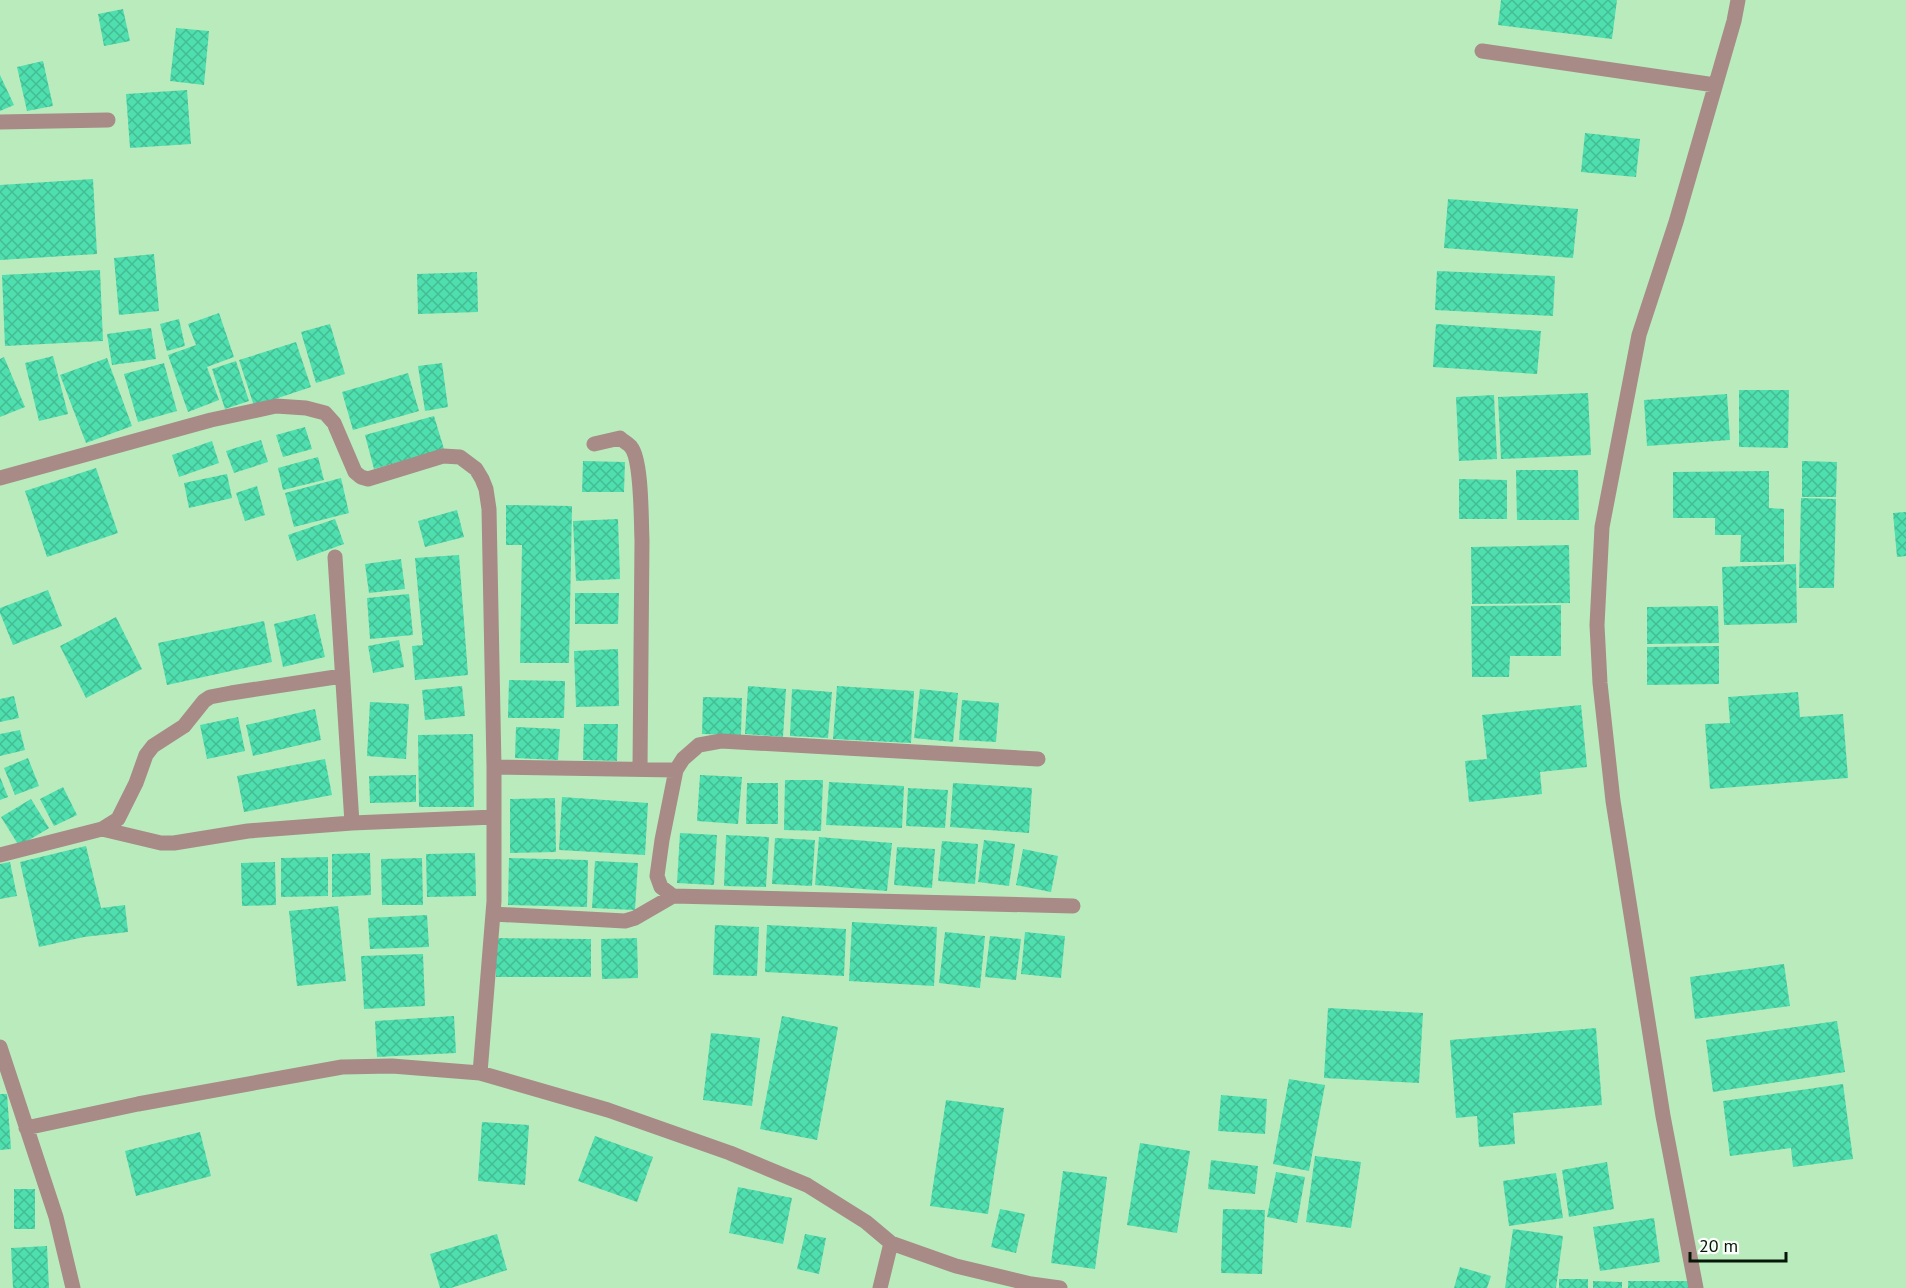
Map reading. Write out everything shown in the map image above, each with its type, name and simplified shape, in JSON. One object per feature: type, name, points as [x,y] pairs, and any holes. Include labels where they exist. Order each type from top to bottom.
[{"type":"street","points":[[1696,1288],[1663,1116],[1613,801],[1600,683],[1597,625],[1602,527],[1639,335],[1676,222],[1738,0]]},
{"type":"street","points":[[1482,51],[1715,85]]},
{"type":"street","points":[[0,122],[108,120]]},
{"type":"street","points":[[0,478],[211,420],[276,406],[306,408],[325,413],[334,423],[355,472],[361,477],[368,479],[443,456],[460,457],[476,469],[486,489],[489,509],[494,767],[493,914],[480,1073]]},
{"type":"street","points":[[594,444],[620,438],[632,447],[637,463],[642,540],[640,769]]},
{"type":"street","points":[[335,557],[352,824]]},
{"type":"street","points":[[0,855],[102,829],[118,819],[136,783],[146,755],[153,746],[184,726],[204,701],[231,693],[342,676]]},
{"type":"street","points":[[673,896],[662,887],[657,876],[662,840],[676,770],[683,759],[699,745],[721,741],[1038,759]]},
{"type":"street","points":[[494,767],[676,770]]},
{"type":"street","points":[[102,829],[167,843],[248,831],[494,817]]},
{"type":"street","points":[[493,914],[625,921],[635,918],[673,896],[1073,906]]},
{"type":"street","points":[[0,1047],[56,1217],[73,1288]]},
{"type":"street","points":[[26,1128],[138,1104],[342,1067],[392,1066],[480,1073],[608,1110],[741,1158],[807,1185],[866,1222],[891,1243],[956,1266],[1031,1284],[1060,1288]]},
{"type":"street","points":[[880,1288],[891,1243]]},
{"type":"building","points":[[1501,0],[1617,0],[1612,39],[1498,25]]},
{"type":"building","points":[[123,9],[130,41],[104,46],[98,14]]},
{"type":"building","points":[[176,28],[209,31],[204,85],[170,81]]},
{"type":"building","points":[[43,61],[53,106],[27,111],[17,67]]},
{"type":"building","points":[[0,75],[14,105],[0,111]]},
{"type":"building","points":[[187,90],[191,144],[130,148],[126,94]]},
{"type":"building","points":[[1585,133],[1640,139],[1636,177],[1581,172]]},
{"type":"building","points":[[93,179],[97,254],[0,260],[0,185]]},
{"type":"building","points":[[1448,199],[1578,209],[1573,258],[1444,248]]},
{"type":"building","points":[[154,254],[159,311],[119,315],[114,258]]},
{"type":"building","points":[[100,270],[103,341],[5,346],[2,275]]},
{"type":"building","points":[[1437,271],[1555,276],[1553,316],[1435,310]]},
{"type":"building","points":[[477,272],[478,312],[418,314],[417,274]]},
{"type":"building","points":[[219,313],[234,357],[207,367],[219,400],[188,412],[168,355],[196,345],[188,324]]},
{"type":"building","points":[[179,319],[185,346],[167,351],[160,324]]},
{"type":"building","points":[[330,324],[345,374],[316,383],[301,332]]},
{"type":"building","points":[[1436,324],[1541,331],[1537,374],[1433,367]]},
{"type":"building","points":[[151,328],[156,359],[112,365],[107,334]]},
{"type":"building","points":[[296,342],[311,387],[254,406],[239,360]]},
{"type":"building","points":[[53,356],[68,414],[39,421],[25,363]]},
{"type":"building","points":[[4,357],[25,407],[0,417],[0,359]]},
{"type":"building","points":[[107,358],[132,426],[86,443],[60,375]]},
{"type":"building","points":[[236,361],[249,401],[225,409],[212,369]]},
{"type":"building","points":[[164,363],[177,411],[138,422],[124,374]]},
{"type":"building","points":[[442,363],[448,407],[425,411],[418,366]]},
{"type":"building","points":[[408,373],[419,411],[353,430],[342,392]]},
{"type":"building","points":[[1739,390],[1789,390],[1788,448],[1739,447]]},
{"type":"building","points":[[1588,393],[1591,455],[1501,459],[1498,397]]},
{"type":"building","points":[[1727,394],[1730,440],[1647,446],[1644,400]]},
{"type":"building","points":[[1494,395],[1497,459],[1459,461],[1456,397]]},
{"type":"building","points":[[434,416],[444,449],[374,469],[365,435]]},
{"type":"building","points":[[305,427],[312,449],[283,457],[276,435]]},
{"type":"building","points":[[261,440],[268,462],[234,473],[226,451]]},
{"type":"building","points":[[212,441],[219,463],[179,477],[172,455]]},
{"type":"building","points":[[318,457],[324,480],[283,490],[278,468]]},
{"type":"building","points":[[583,461],[625,462],[624,492],[582,492]]},
{"type":"building","points":[[1802,461],[1837,462],[1836,497],[1802,497]]},
{"type":"building","points":[[96,468],[118,533],[47,557],[25,491]]},
{"type":"building","points":[[1516,470],[1578,470],[1579,520],[1517,520]]},
{"type":"building","points":[[1769,471],[1769,508],[1784,509],[1784,562],[1740,562],[1741,535],[1715,535],[1715,518],[1673,518],[1673,472]]},
{"type":"building","points":[[227,474],[232,498],[189,508],[184,483]]},
{"type":"building","points":[[341,478],[349,513],[294,527],[285,493]]},
{"type":"building","points":[[1459,479],[1507,480],[1507,519],[1459,519]]},
{"type":"building","points":[[257,486],[265,515],[245,521],[236,493]]},
{"type":"building","points":[[1801,498],[1836,499],[1834,588],[1799,588]]},
{"type":"building","points":[[506,505],[572,506],[569,663],[520,663],[522,545],[506,545]]},
{"type":"building","points":[[457,510],[464,537],[425,547],[418,521]]},
{"type":"building","points":[[1906,512],[1906,556],[1897,557],[1893,513]]},
{"type":"building","points":[[335,519],[344,544],[297,561],[288,535]]},
{"type":"building","points":[[618,519],[620,579],[576,581],[573,521]]},
{"type":"building","points":[[1569,545],[1570,603],[1472,604],[1471,547]]},
{"type":"building","points":[[459,555],[468,675],[415,680],[412,646],[423,645],[415,558]]},
{"type":"building","points":[[401,559],[405,589],[369,593],[365,564]]},
{"type":"building","points":[[1796,564],[1797,623],[1724,625],[1722,567]]},
{"type":"building","points":[[48,590],[62,626],[13,645],[0,608]]},
{"type":"building","points":[[575,593],[619,593],[618,624],[575,624]]},
{"type":"building","points":[[409,594],[413,635],[370,639],[367,598]]},
{"type":"building","points":[[1561,605],[1561,656],[1510,656],[1509,677],[1472,677],[1471,606]]},
{"type":"building","points":[[1718,606],[1719,643],[1647,644],[1647,607]]},
{"type":"building","points":[[315,614],[325,657],[283,667],[274,624]]},
{"type":"building","points":[[116,617],[142,669],[86,698],[60,646]]},
{"type":"building","points":[[264,621],[272,662],[167,685],[158,643]]},
{"type":"building","points":[[399,640],[404,667],[373,673],[368,646]]},
{"type":"building","points":[[1719,646],[1719,684],[1647,685],[1647,647]]},
{"type":"building","points":[[618,649],[619,706],[576,707],[574,651]]},
{"type":"building","points":[[509,680],[565,681],[564,718],[508,718]]},
{"type":"building","points":[[462,686],[465,716],[425,720],[422,690]]},
{"type":"building","points":[[748,686],[786,689],[783,737],[745,734]]},
{"type":"building","points":[[837,686],[914,691],[911,743],[833,739]]},
{"type":"building","points":[[792,689],[832,692],[828,738],[790,736]]},
{"type":"building","points":[[920,689],[958,693],[953,742],[914,738]]},
{"type":"building","points":[[1798,692],[1800,717],[1843,714],[1848,778],[1710,789],[1705,724],[1730,723],[1728,697]]},
{"type":"building","points":[[14,696],[19,718],[0,722],[0,699]]},
{"type":"building","points":[[703,697],[742,698],[741,735],[702,734]]},
{"type":"building","points":[[962,700],[999,703],[996,742],[959,740]]},
{"type":"building","points":[[370,702],[409,704],[406,759],[367,756]]},
{"type":"building","points":[[1581,705],[1587,767],[1540,772],[1542,794],[1469,802],[1465,761],[1487,759],[1482,715]]},
{"type":"building","points":[[315,709],[321,740],[253,756],[246,725]]},
{"type":"building","points":[[238,717],[245,751],[207,759],[200,725]]},
{"type":"building","points":[[584,724],[618,724],[617,761],[583,760]]},
{"type":"building","points":[[516,727],[560,729],[558,760],[515,758]]},
{"type":"building","points":[[20,730],[25,750],[0,756],[0,734]]},
{"type":"building","points":[[473,734],[474,807],[419,807],[418,735]]},
{"type":"building","points":[[28,758],[39,786],[15,795],[4,768]]},
{"type":"building","points":[[325,759],[332,795],[244,812],[237,776]]},
{"type":"building","points":[[416,775],[416,802],[370,803],[369,776]]},
{"type":"building","points":[[700,775],[742,777],[738,824],[697,821]]},
{"type":"building","points":[[0,777],[8,797],[0,800]]},
{"type":"building","points":[[785,780],[823,780],[821,831],[784,830]]},
{"type":"building","points":[[829,782],[904,786],[902,828],[826,825]]},
{"type":"building","points":[[747,783],[778,783],[778,824],[746,824]]},
{"type":"building","points":[[953,783],[1032,788],[1029,833],[950,827]]},
{"type":"building","points":[[63,787],[77,815],[54,826],[40,799]]},
{"type":"building","points":[[908,788],[948,790],[945,828],[906,826]]},
{"type":"building","points":[[562,797],[648,803],[645,855],[559,850]]},
{"type":"building","points":[[555,798],[556,852],[510,853],[510,799]]},
{"type":"building","points":[[31,799],[49,828],[19,846],[1,817]]},
{"type":"building","points":[[680,833],[717,835],[714,885],[677,883]]},
{"type":"building","points":[[726,835],[769,837],[766,887],[724,886]]},
{"type":"building","points":[[819,837],[892,843],[887,891],[815,885]]},
{"type":"building","points":[[775,838],[815,840],[812,886],[772,884]]},
{"type":"building","points":[[984,840],[1015,844],[1009,886],[978,882]]},
{"type":"building","points":[[942,841],[978,844],[975,884],[938,881]]},
{"type":"building","points":[[86,846],[101,908],[125,905],[128,932],[84,937],[39,947],[20,862]]},
{"type":"building","points":[[897,847],[935,849],[932,888],[894,885]]},
{"type":"building","points":[[1023,849],[1058,856],[1051,892],[1016,885]]},
{"type":"building","points":[[370,853],[371,895],[332,897],[332,854]]},
{"type":"building","points":[[475,853],[476,896],[427,897],[426,854]]},
{"type":"building","points":[[328,857],[328,896],[281,897],[281,858]]},
{"type":"building","points":[[422,858],[423,905],[382,905],[381,859]]},
{"type":"building","points":[[509,858],[588,860],[587,907],[508,905]]},
{"type":"building","points":[[595,861],[638,863],[635,910],[592,908]]},
{"type":"building","points":[[10,862],[17,896],[0,899],[0,864]]},
{"type":"building","points":[[275,862],[276,905],[242,906],[241,863]]},
{"type":"building","points":[[338,906],[346,981],[297,986],[289,911]]},
{"type":"building","points":[[427,915],[429,947],[370,949],[368,918]]},
{"type":"building","points":[[852,922],[937,927],[934,986],[849,981]]},
{"type":"building","points":[[715,925],[759,927],[757,976],[713,975]]},
{"type":"building","points":[[767,925],[846,929],[844,976],[765,972]]},
{"type":"building","points":[[945,932],[985,936],[980,988],[939,983]]},
{"type":"building","points":[[1025,932],[1065,936],[1061,978],[1021,974]]},
{"type":"building","points":[[990,936],[1021,939],[1016,980],[985,977]]},
{"type":"building","points":[[496,938],[591,939],[591,977],[496,977]]},
{"type":"building","points":[[637,938],[638,978],[602,979],[601,939]]},
{"type":"building","points":[[423,954],[425,1006],[364,1009],[361,956]]},
{"type":"building","points":[[1784,964],[1790,1006],[1695,1019],[1690,977]]},
{"type":"building","points":[[1328,1008],[1423,1013],[1419,1083],[1324,1078]]},
{"type":"building","points":[[454,1016],[456,1053],[377,1057],[375,1021]]},
{"type":"building","points":[[782,1016],[838,1027],[817,1140],[760,1129]]},
{"type":"building","points":[[1837,1021],[1845,1072],[1713,1092],[1706,1040]]},
{"type":"building","points":[[1596,1028],[1602,1105],[1513,1113],[1515,1144],[1479,1147],[1477,1116],[1456,1118],[1450,1040]]},
{"type":"building","points":[[711,1033],[760,1038],[752,1106],[703,1100]]},
{"type":"building","points":[[1289,1079],[1325,1085],[1309,1171],[1273,1164]]},
{"type":"building","points":[[1843,1084],[1853,1159],[1793,1167],[1791,1148],[1730,1156],[1723,1101]]},
{"type":"building","points":[[0,1094],[7,1094],[11,1149],[0,1150]]},
{"type":"building","points":[[1221,1095],[1267,1099],[1265,1134],[1218,1131]]},
{"type":"building","points":[[946,1100],[1004,1108],[988,1214],[930,1206]]},
{"type":"building","points":[[482,1122],[529,1125],[525,1185],[478,1181]]},
{"type":"building","points":[[200,1132],[211,1176],[136,1196],[125,1151]]},
{"type":"building","points":[[595,1136],[653,1157],[637,1202],[578,1181]]},
{"type":"building","points":[[1140,1143],[1190,1151],[1177,1233],[1127,1225]]},
{"type":"building","points":[[1315,1156],[1361,1162],[1351,1228],[1306,1222]]},
{"type":"building","points":[[1211,1160],[1258,1166],[1255,1194],[1208,1189]]},
{"type":"building","points":[[1607,1162],[1614,1209],[1569,1217],[1562,1170]]},
{"type":"building","points":[[1063,1171],[1107,1177],[1095,1269],[1051,1263]]},
{"type":"building","points":[[1276,1172],[1305,1177],[1297,1223],[1267,1217]]},
{"type":"building","points":[[1556,1173],[1563,1218],[1509,1226],[1503,1181]]},
{"type":"building","points":[[738,1187],[792,1198],[783,1244],[729,1233]]},
{"type":"building","points":[[14,1189],[35,1189],[35,1229],[14,1229]]},
{"type":"building","points":[[1000,1209],[1025,1214],[1016,1253],[991,1247]]},
{"type":"building","points":[[1223,1209],[1265,1210],[1262,1274],[1221,1273]]},
{"type":"building","points":[[1654,1218],[1660,1262],[1600,1271],[1593,1227]]},
{"type":"building","points":[[1513,1229],[1563,1236],[1556,1288],[1505,1288]]},
{"type":"building","points":[[497,1234],[507,1270],[451,1288],[440,1288],[430,1254]]},
{"type":"building","points":[[805,1234],[826,1238],[819,1274],[797,1269]]},
{"type":"building","points":[[47,1246],[49,1288],[13,1288],[11,1248]]},
{"type":"building","points":[[1460,1267],[1491,1276],[1487,1288],[1454,1288]]},
{"type":"building","points":[[1559,1279],[1588,1279],[1588,1288],[1559,1288]]},
{"type":"building","points":[[1593,1281],[1622,1282],[1622,1288],[1593,1288]]},
{"type":"building","points":[[1628,1281],[1690,1281],[1690,1288],[1628,1288]]}]
